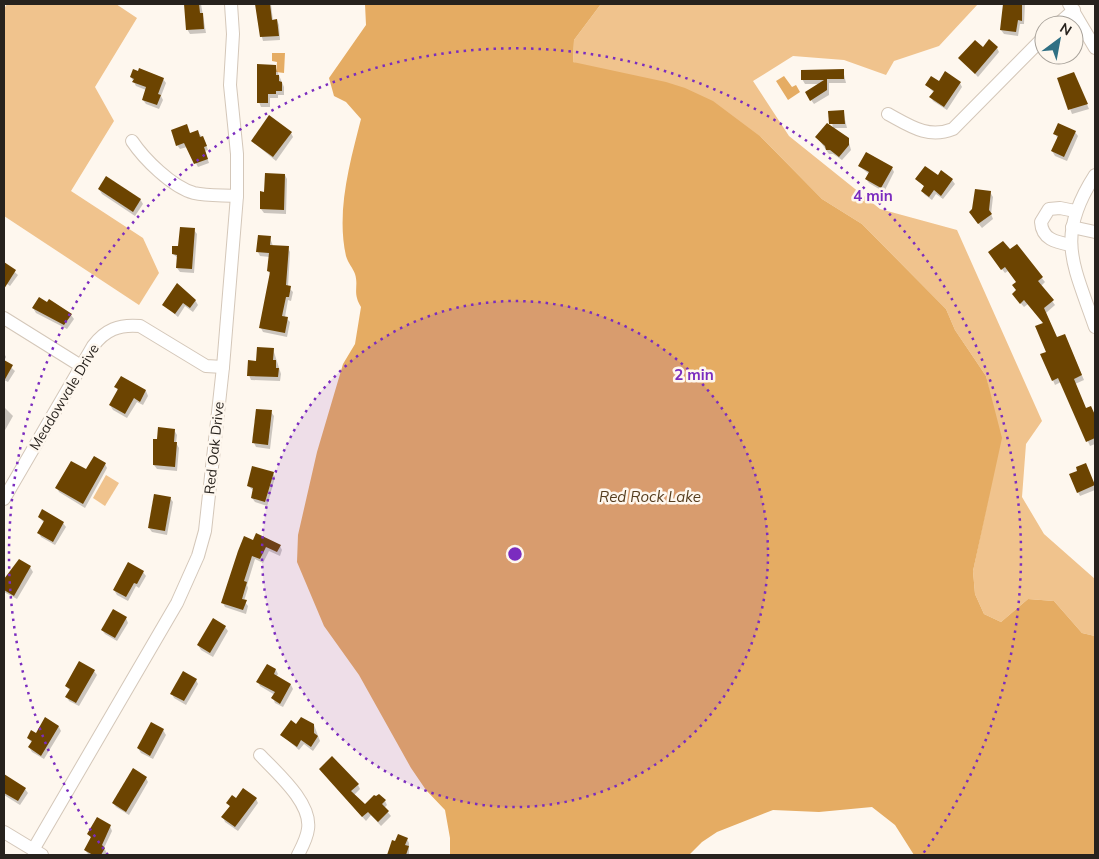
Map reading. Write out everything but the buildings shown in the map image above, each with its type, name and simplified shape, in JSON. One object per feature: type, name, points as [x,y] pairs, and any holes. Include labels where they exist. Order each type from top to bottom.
[{"type":"street","name":"Red Oak Drive","points":[[37,853],[192,572],[205,531],[223,367],[237,196],[237,154],[230,85],[233,34],[231,4]]},
{"type":"street","points":[[1072,7],[1095,48]]},
{"type":"street","points":[[888,114],[919,131],[931,134],[943,134],[953,130],[1034,47]]},
{"type":"street","points":[[132,141],[144,159],[183,188],[200,194],[237,196]]},
{"type":"street","points":[[1095,175],[1075,211],[1071,245],[1076,270],[1095,327]]},
{"type":"street","points":[[1071,245],[1049,239],[1044,233],[1041,222],[1049,209],[1060,208],[1075,211]]},
{"type":"street","points":[[1072,227],[1095,232]]},
{"type":"street","points":[[4,318],[81,366]]},
{"type":"street","name":"Meadowvale Drive","points":[[4,499],[81,366],[100,338],[108,330],[129,325],[151,331],[187,356],[206,366],[223,367]]},
{"type":"street","points":[[260,755],[281,776],[304,806],[308,818],[308,830],[298,855]]},
{"type":"street","points":[[4,832],[37,853]]},
{"type":"shaded area","points":[[7,4],[116,4],[137,18],[95,87],[114,121],[71,191],[143,238],[159,273],[139,305],[4,216],[4,9]]},
{"type":"shaded area","points":[[601,4],[978,4],[939,46],[894,61],[886,75],[844,60],[793,56],[753,81],[789,136],[880,209],[957,230],[1042,421],[1026,444],[1022,497],[1044,534],[1095,579],[1095,636],[1082,633],[1054,601],[1028,599],[1001,622],[984,614],[975,594],[973,571],[996,461],[990,395],[986,376],[955,330],[946,309],[862,224],[822,199],[761,137],[573,62],[574,40]]},
{"type":"shaded area","points":[[106,475],[119,483],[105,506],[93,498]]},
{"type":"water","name":"Red Rock Lake","points":[[365,4],[601,4],[574,40],[573,62],[666,82],[685,88],[713,101],[761,137],[822,199],[862,224],[946,309],[955,330],[986,376],[1002,438],[973,571],[975,594],[984,614],[1001,622],[1028,599],[1054,601],[1082,633],[1095,636],[1095,855],[914,855],[895,825],[872,807],[819,812],[773,810],[717,832],[702,842],[689,855],[450,855],[450,838],[445,810],[426,790],[411,768],[359,675],[324,626],[297,562],[298,535],[317,452],[343,364],[355,344],[361,307],[356,293],[355,274],[346,256],[343,239],[343,205],[361,119],[346,102],[334,96],[329,78],[366,25]]},
{"type":"water","points":[[272,53],[285,53],[284,73],[276,72],[277,62],[272,61]]},
{"type":"water","points":[[784,76],[792,87],[796,85],[800,92],[788,100],[776,81]]}]
